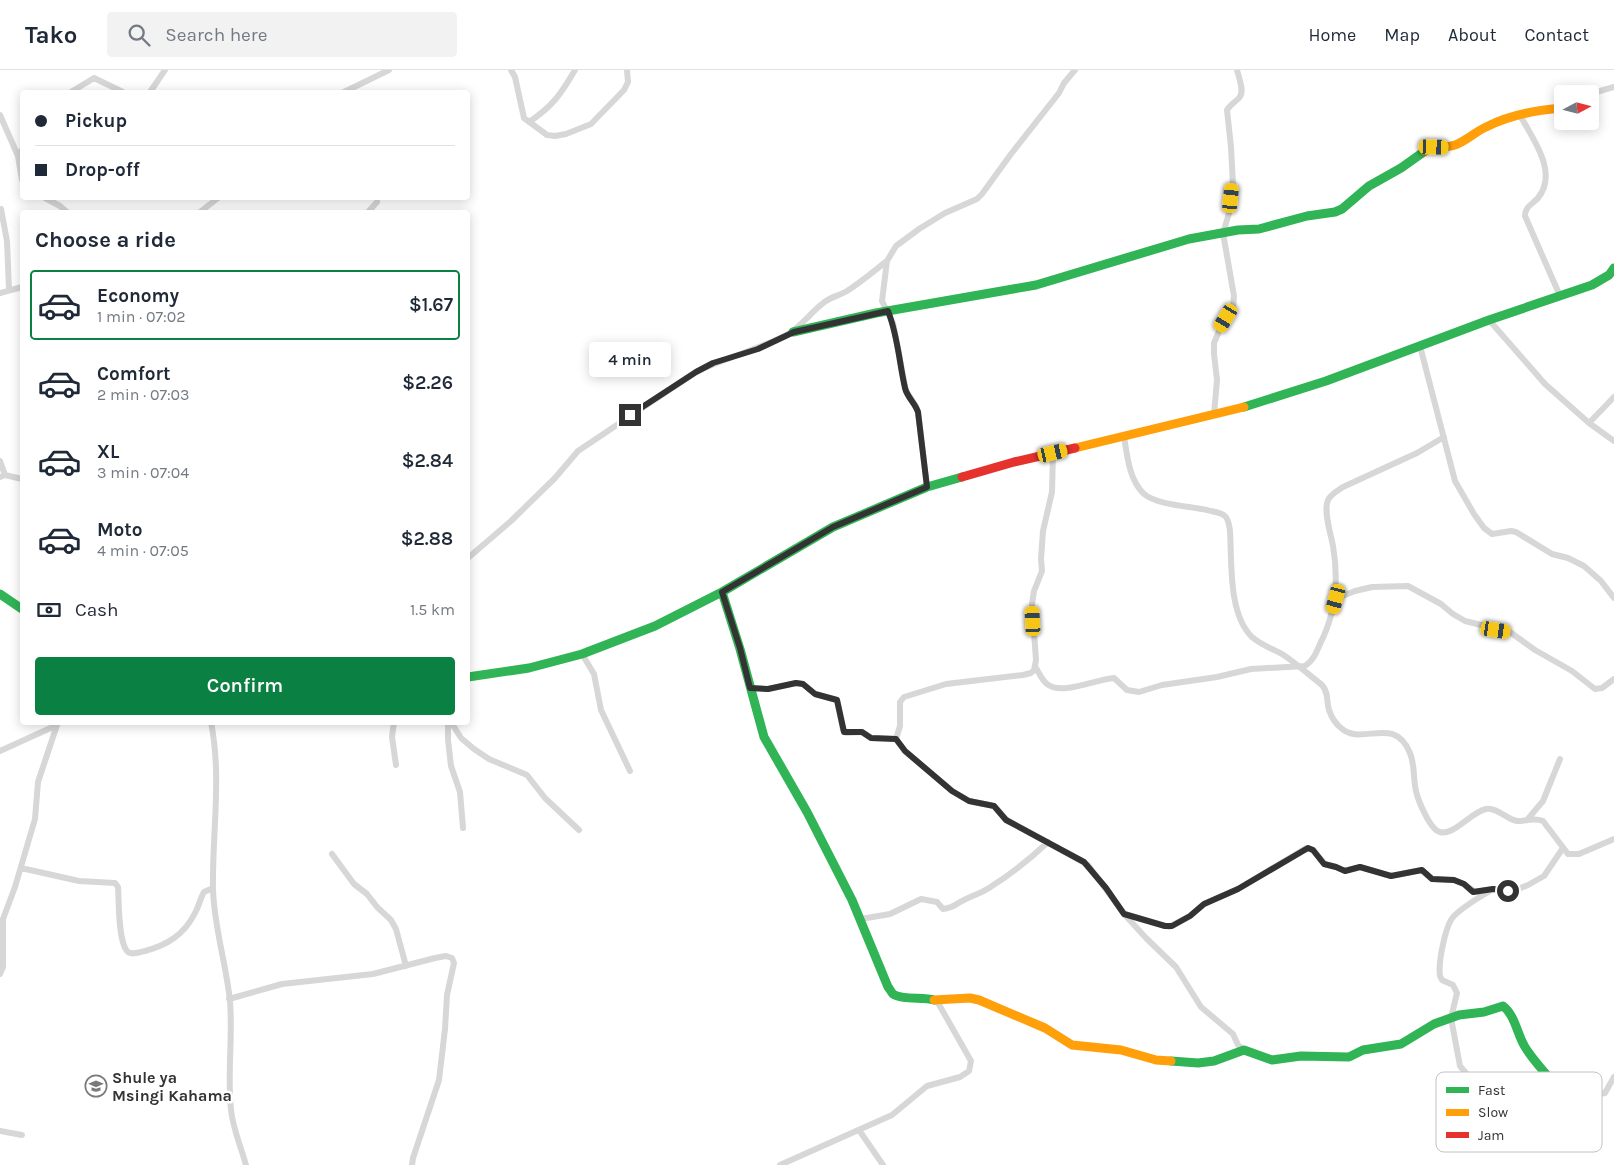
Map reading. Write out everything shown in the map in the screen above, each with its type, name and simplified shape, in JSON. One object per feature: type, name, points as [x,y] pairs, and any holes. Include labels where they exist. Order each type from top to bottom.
[{"type":"street","points":[[151,90],[164,70]]},
{"type":"street","points":[[348,90],[390,70]]},
{"type":"street","points":[[511,70],[515,77],[521,112],[524,118],[546,135],[555,136],[566,134],[591,124],[624,90],[628,82],[627,70]]},
{"type":"street","points":[[529,122],[546,111],[556,100],[575,70]]},
{"type":"street","points":[[794,332],[810,314],[827,300],[862,281],[886,261],[896,246],[919,229],[945,213],[977,199],[1075,70]]},
{"type":"street","points":[[1214,414],[1218,380],[1214,343],[1233,308],[1234,296],[1223,233],[1230,210],[1233,185],[1232,147],[1227,110],[1242,93],[1237,70]]},
{"type":"street","points":[[74,90],[94,78],[119,90]]},
{"type":"street","points":[[1599,91],[1614,87]]},
{"type":"street","points":[[470,556],[511,521],[555,478],[578,451],[615,424],[713,363],[758,349],[794,332],[888,311],[1036,286],[1076,272],[1134,257],[1189,239],[1238,230],[1259,229],[1307,216],[1338,211],[1369,186],[1401,168],[1427,150],[1434,147],[1447,147],[1457,144],[1486,127],[1520,115],[1554,109]]},
{"type":"street","points":[[0,115],[18,156],[20,168]]},
{"type":"street","points":[[1520,115],[1546,168],[1544,189],[1538,199],[1527,208],[1525,216],[1560,296]]},
{"type":"street","points":[[49,200],[65,210]]},
{"type":"street","points":[[203,210],[215,200]]},
{"type":"street","points":[[370,210],[377,202]]},
{"type":"street","points":[[1,210],[7,241],[9,290]]},
{"type":"street","points":[[886,261],[882,301],[893,323],[906,391],[918,412],[927,487]]},
{"type":"street","points":[[470,677],[529,668],[582,654],[655,626],[722,592],[833,527],[927,487],[1053,453],[1214,414],[1326,381],[1489,320],[1592,285],[1609,275],[1614,268]]},
{"type":"street","points":[[0,293],[20,287]]},
{"type":"street","points":[[1489,320],[1545,384],[1588,423],[1614,441]]},
{"type":"street","points":[[1420,346],[1455,481],[1484,528],[1492,534],[1506,531],[1516,532],[1552,554],[1568,558],[1584,566],[1601,581],[1614,598]]},
{"type":"street","points":[[1588,423],[1614,397]]},
{"type":"street","points":[[1124,436],[1130,468],[1136,484],[1143,493],[1154,500],[1219,513],[1228,521],[1234,602],[1243,627],[1253,638],[1282,654],[1322,685],[1326,690],[1329,710],[1342,729],[1353,734],[1368,735],[1384,732],[1394,734],[1402,741],[1410,752],[1417,794],[1430,824],[1437,832],[1449,832],[1485,809],[1492,809],[1512,820],[1539,819],[1543,821],[1568,854],[1573,855],[1614,839]]},
{"type":"street","points":[[1053,453],[1052,492],[1043,531],[1042,571],[1034,591],[1032,604],[1036,668],[1046,684],[1051,687],[1076,686],[1114,678],[1127,690],[1138,692],[1162,685],[1217,677],[1252,669],[1299,667],[1310,663],[1327,631],[1336,599],[1337,585],[1333,548],[1326,508],[1328,500],[1342,487],[1417,453],[1444,437]]},
{"type":"street","points":[[0,460],[2,476],[20,479]]},
{"type":"street","points":[[1336,599],[1355,591],[1372,587],[1408,586],[1441,604],[1452,614],[1465,621],[1510,632],[1595,689],[1602,688],[1614,679]]},
{"type":"street","points":[[722,592],[740,648],[764,737],[807,812],[861,918],[889,990],[901,997],[926,998],[937,1001],[970,998],[979,1000],[1045,1028],[1067,1043],[1121,1050],[1156,1060],[1208,1063],[1244,1050]]},
{"type":"street","points":[[0,594],[20,608]]},
{"type":"street","points":[[582,654],[594,674],[601,710],[630,771]]},
{"type":"street","points":[[896,739],[900,726],[900,702],[904,697],[946,684],[1031,673],[1036,668]]},
{"type":"street","points":[[750,688],[768,689],[796,683],[803,684],[815,694],[837,700],[843,730],[846,734],[862,732],[871,738],[896,739]]},
{"type":"street","points":[[0,751],[55,725]]},
{"type":"street","points":[[0,974],[3,966],[2,925],[35,819],[38,782],[57,725]]},
{"type":"street","points":[[211,725],[217,766],[215,917],[230,999],[231,1113],[246,1165]]},
{"type":"street","points":[[394,725],[392,737],[396,765]]},
{"type":"street","points":[[450,725],[448,740],[451,766],[460,792],[463,828]]},
{"type":"street","points":[[452,725],[461,738],[474,749],[527,776],[545,798],[579,830]]},
{"type":"street","points":[[896,739],[905,751],[952,791],[969,801],[994,806],[1006,820],[1088,865],[1124,914],[1172,962],[1201,1007],[1233,1034],[1238,1045],[1244,1050],[1272,1060],[1301,1056],[1349,1057],[1363,1050],[1401,1044],[1434,1024],[1450,1018],[1464,1014],[1484,1012],[1500,1006],[1506,1007],[1529,1054],[1545,1072]]},
{"type":"street","points":[[1527,820],[1543,801],[1560,759]]},
{"type":"street","points":[[861,918],[890,914],[921,899],[937,902],[943,909],[955,907],[960,902],[1000,881],[1048,842]]},
{"type":"street","points":[[1124,914],[1169,927],[1190,916],[1204,904],[1238,889],[1308,848],[1313,850],[1324,864],[1345,871],[1360,867],[1391,876],[1422,870],[1432,879],[1454,880],[1464,884],[1473,892],[1493,889],[1511,892],[1528,886],[1544,876],[1563,848]]},
{"type":"street","points":[[332,854],[354,884],[367,894],[391,920],[396,929],[406,966]]},
{"type":"street","points":[[21,868],[79,881],[117,884],[119,921],[126,950],[135,954],[161,947],[171,941],[185,929],[196,913],[204,892],[214,888]]},
{"type":"street","points":[[1465,1072],[1460,1066],[1450,1018],[1457,993],[1453,985],[1442,980],[1439,972],[1445,937],[1454,916],[1493,889]]},
{"type":"street","points":[[230,999],[282,984],[373,974],[446,956],[452,958],[454,963],[446,995],[445,1029],[439,1080],[412,1165]]},
{"type":"street","points":[[780,1165],[896,1113],[927,1086],[960,1077],[969,1071],[971,1062],[937,1001]]},
{"type":"street","points":[[1602,1095],[1614,1078]]},
{"type":"street","points":[[859,1130],[883,1165]]},
{"type":"street","points":[[0,1131],[22,1135]]},
{"type":"traffic: fast","points":[[793,332],[876,313],[1036,285],[1189,239],[1238,230],[1259,229],[1307,216],[1335,212],[1342,209],[1369,186],[1401,168],[1425,151]]},
{"type":"traffic: fast","points":[[1244,407],[1326,381],[1489,320],[1592,285],[1609,275],[1614,268]]},
{"type":"traffic: fast","points":[[470,677],[529,668],[582,654],[655,626],[722,592],[833,527],[927,487],[962,477]]},
{"type":"traffic: fast","points":[[722,592],[764,737],[807,812],[852,900],[888,987],[897,996],[934,1000]]},
{"type":"traffic: fast","points":[[0,594],[20,608]]},
{"type":"traffic: fast","points":[[1171,1061],[1198,1063],[1214,1061],[1244,1050],[1272,1060],[1301,1056],[1349,1057],[1363,1050],[1401,1044],[1434,1024],[1459,1015],[1484,1012],[1503,1006],[1510,1014],[1522,1042],[1544,1072]]},
{"type":"traffic: slow","points":[[1425,151],[1432,148],[1455,145],[1486,127],[1514,116],[1554,109]]},
{"type":"traffic: slow","points":[[1075,448],[1244,407]]},
{"type":"traffic: slow","points":[[934,1000],[970,998],[979,1000],[1045,1028],[1072,1045],[1121,1050],[1156,1060],[1171,1061]]},
{"type":"traffic: jam","points":[[962,477],[1014,462],[1075,448]]},
{"type":"place","name":"Shule ya Msingi Kahama","points":[[96,1086]]},
{"type":"route","points":[[630,415],[713,363],[758,349],[794,332],[888,311],[897,340],[906,391],[918,412],[927,487],[833,527],[722,592],[740,648],[750,688],[768,689],[796,683],[803,684],[815,694],[837,700],[843,730],[846,734],[862,732],[869,738],[896,739],[905,751],[952,791],[969,801],[994,806],[1006,820],[1088,865],[1124,914],[1165,926],[1172,926],[1190,916],[1204,904],[1238,889],[1306,848],[1311,848],[1324,864],[1348,872],[1364,867],[1391,876],[1422,870],[1432,879],[1454,880],[1464,884],[1473,892],[1493,889],[1508,891]]}]
